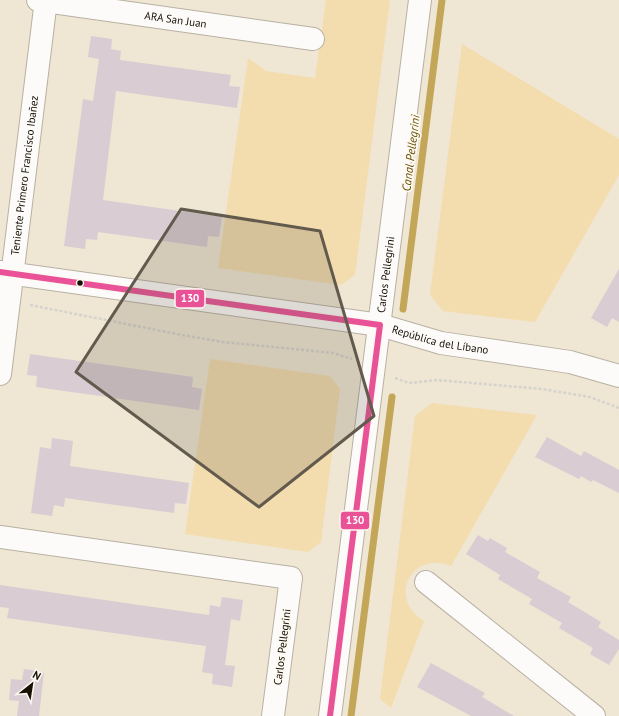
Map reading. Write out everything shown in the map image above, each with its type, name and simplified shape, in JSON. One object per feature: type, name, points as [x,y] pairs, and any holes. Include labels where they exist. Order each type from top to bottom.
[{"type":"street","name":"ARA San Juan","points":[[44,0],[313,38]]},
{"type":"street","name":"Teniente Primero Francisco Ibañez","points":[[0,374],[9,303],[6,273],[44,0]]},
{"type":"street","name":"Carlos Pellegrini","points":[[330,716],[375,370],[420,0]]},
{"type":"street","name":"República del Líbano","points":[[6,273],[380,325],[441,343],[570,362],[619,376]]},
{"type":"street","name":"Carlos Pellegrini","points":[[0,537],[291,578],[273,716]]},
{"type":"street","points":[[426,582],[594,716]]},
{"type":"path","points":[[9,303],[41,306],[223,342],[333,353],[349,358],[409,383],[437,380],[542,389],[590,397],[619,408]]},
{"type":"highlighted area","points":[[181,209],[320,231],[374,416],[259,507],[76,372]]},
{"type":"shaded area","points":[[326,0],[390,0],[355,275],[341,285],[218,268],[248,58],[266,71],[315,78]]},
{"type":"shaded area","points":[[462,44],[619,139],[619,175],[535,322],[443,311],[430,295]]},
{"type":"shaded area","points":[[210,359],[330,376],[340,389],[321,542],[308,552],[185,534]]},
{"type":"shaded area","points":[[432,403],[537,415],[451,566],[437,563],[425,565],[415,571],[409,579],[406,590],[407,601],[413,612],[424,621],[391,708],[380,699],[415,416]]},
{"type":"building","points":[[91,36],[112,39],[111,49],[121,51],[120,60],[231,75],[229,86],[240,87],[237,108],[116,91],[103,200],[222,217],[219,237],[208,236],[207,247],[98,232],[97,240],[86,239],[85,249],[64,246],[83,99],[93,101],[99,59],[88,57]]},
{"type":"building","points":[[619,269],[619,322],[612,318],[607,327],[591,318]]},
{"type":"building","points":[[30,354],[193,377],[192,387],[202,389],[199,410],[36,387],[37,376],[27,375]]},
{"type":"building","points":[[547,437],[581,456],[584,451],[619,470],[619,493],[593,480],[591,482],[581,476],[579,479],[535,457]]},
{"type":"building","points":[[52,438],[73,441],[70,466],[189,483],[186,504],[175,503],[174,513],[65,498],[64,507],[54,505],[52,516],[31,513],[40,447],[51,449]]},
{"type":"building","points":[[478,535],[488,541],[490,538],[507,548],[505,552],[540,572],[537,578],[571,597],[568,602],[601,622],[598,627],[619,640],[619,649],[609,665],[590,654],[593,648],[559,628],[562,623],[529,604],[532,599],[498,579],[500,575],[466,554]]},
{"type":"building","points":[[0,585],[209,615],[210,605],[220,607],[222,597],[243,600],[240,621],[231,619],[225,665],[235,666],[232,687],[212,684],[213,674],[202,672],[206,646],[7,618],[9,608],[0,607]]},
{"type":"building","points":[[431,663],[485,693],[482,697],[514,716],[471,716],[417,687]]},
{"type":"building","points":[[24,669],[44,672],[39,716],[17,716],[19,701],[9,700],[11,679],[22,680]]},
{"type":"waterway","name":"Canal Pellegrini","points":[[403,309],[442,0]]},
{"type":"waterway","name":"Canal Pellegrini","points":[[351,716],[392,397]]},
{"type":"transit line","name":"130","points":[[0,272],[380,325]]},
{"type":"transit line","name":"130","points":[[330,716],[380,325]]}]
